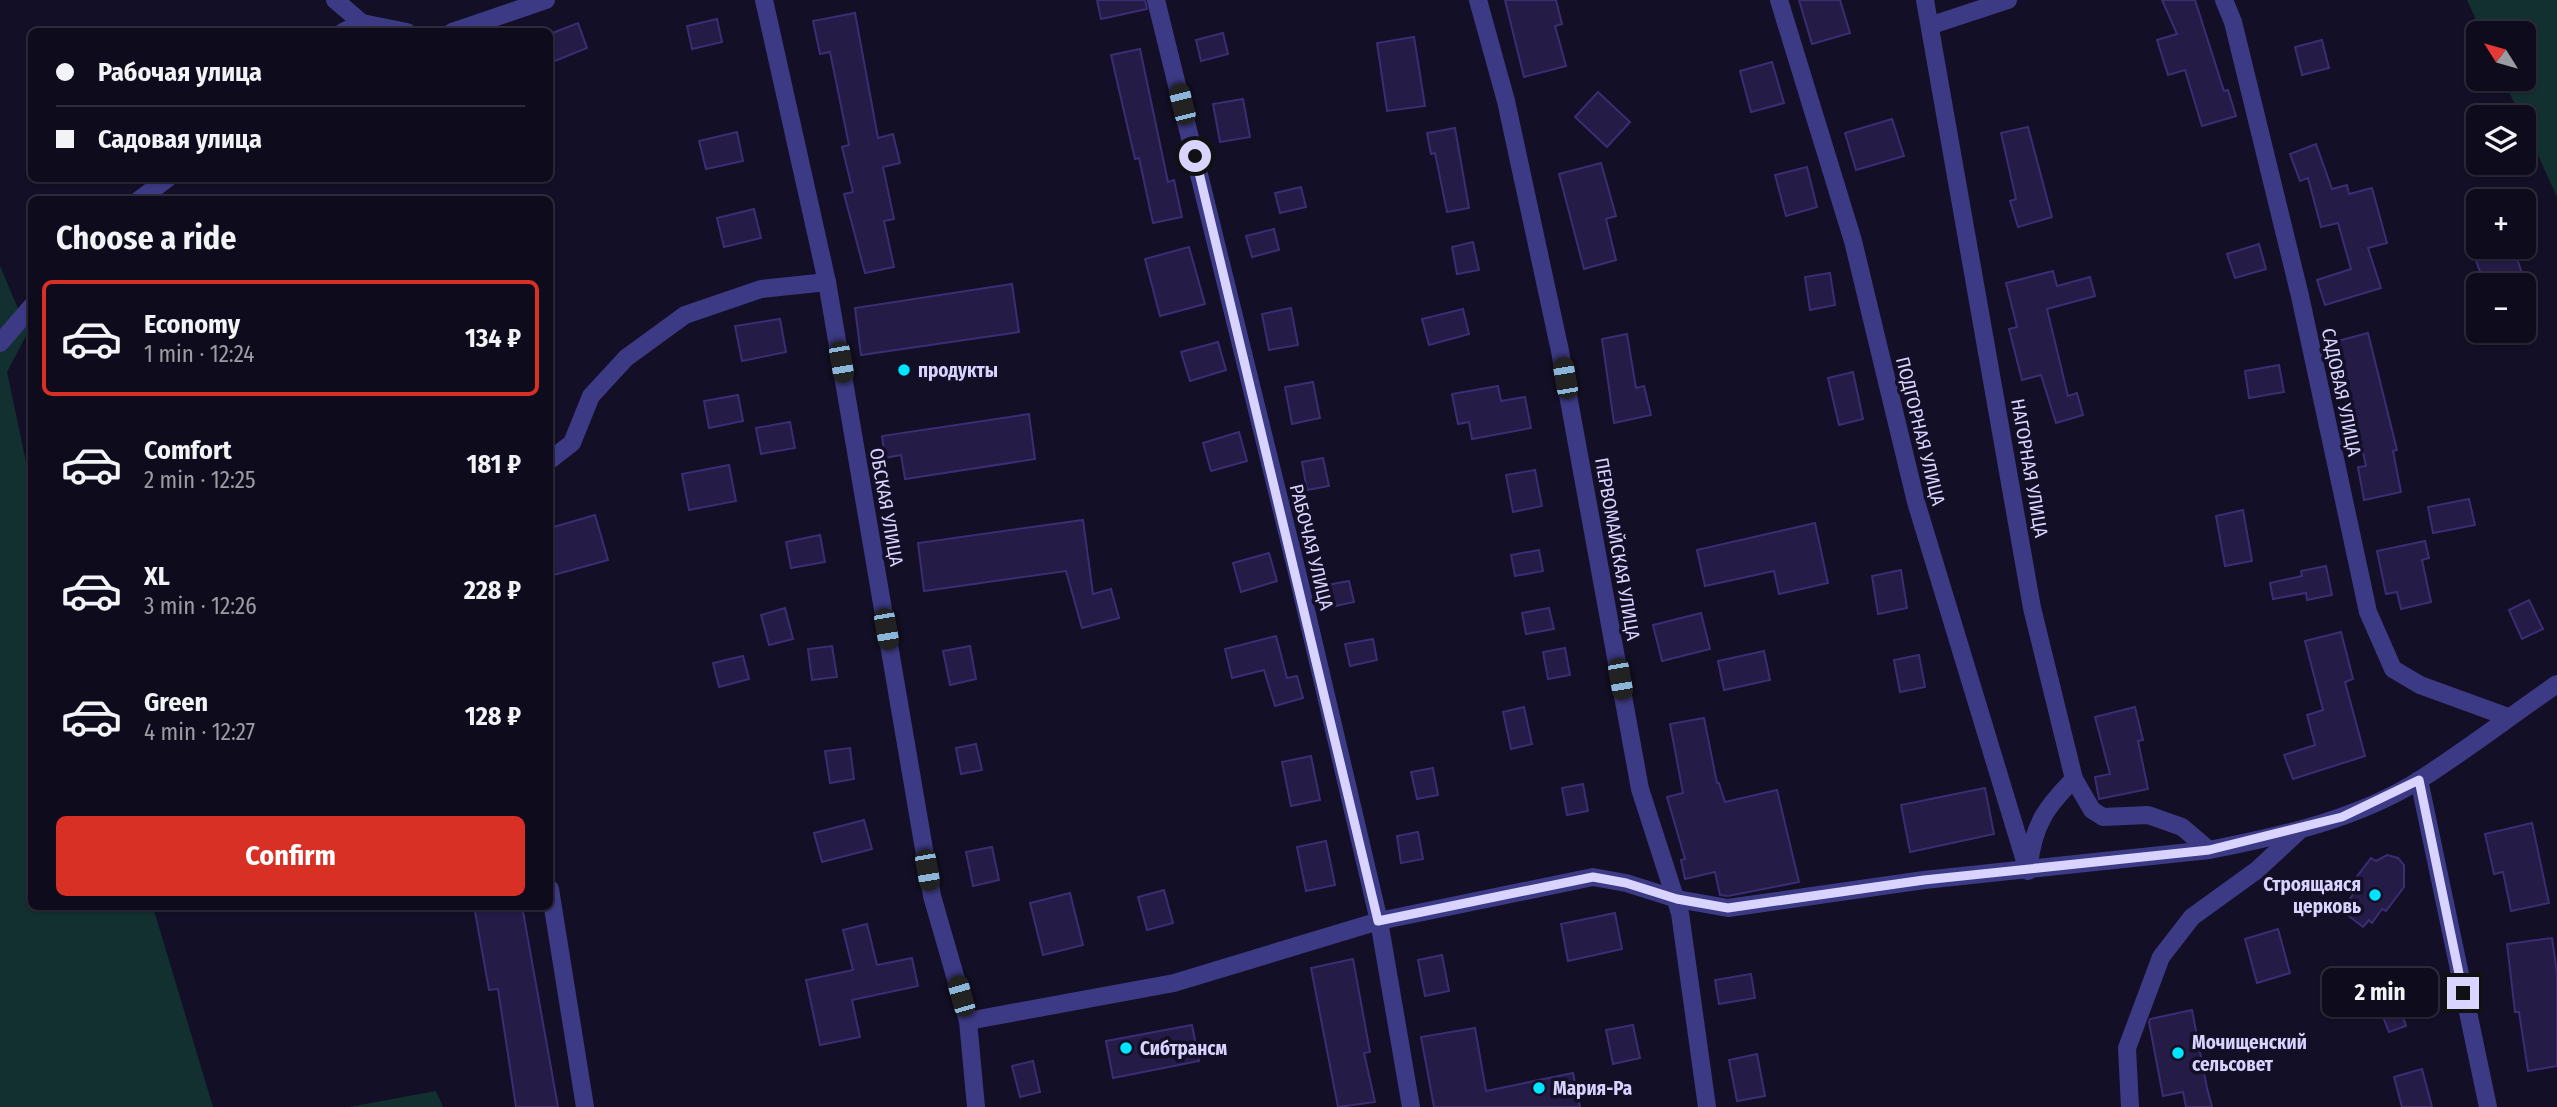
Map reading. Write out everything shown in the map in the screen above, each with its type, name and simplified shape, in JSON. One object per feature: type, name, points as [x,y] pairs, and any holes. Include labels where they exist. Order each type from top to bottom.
[{"type":"street","points":[[335,0],[362,23],[387,28]]},
{"type":"street","points":[[464,28],[545,0]]},
{"type":"street","name":"ОБСКАЯ УЛИЦА","points":[[764,0],[827,282],[932,896],[968,1021],[976,1107]]},
{"type":"street","name":"РАБОЧАЯ УЛИЦА","points":[[1156,0],[1294,559],[1378,921],[1411,1107]]},
{"type":"street","name":"ПЕРВОМАЙСКАЯ УЛИЦА","points":[[1478,0],[1506,101],[1560,351],[1640,789],[1677,899],[1707,1107]]},
{"type":"street","name":"ПОДГОРНАЯ УЛИЦА","points":[[1779,0],[1853,241],[1916,502],[2028,871]]},
{"type":"street","name":"НАГОРНАЯ УЛИЦА","points":[[1925,0],[1932,25],[2032,608],[2074,779],[2092,810],[2103,817],[2148,815],[2168,821],[2182,827],[2209,850]]},
{"type":"street","points":[[1932,25],[2008,0]]},
{"type":"street","name":"САДОВАЯ УЛИЦА","points":[[2224,0],[2232,22],[2300,296],[2368,612],[2393,669],[2420,685],[2508,717]]},
{"type":"street","points":[[351,28],[362,23]]},
{"type":"street","points":[[144,196],[163,182]]},
{"type":"street","points":[[553,458],[572,443],[591,396],[626,358],[685,315],[761,289],[827,282]]},
{"type":"street","points":[[0,343],[28,311]]},
{"type":"street","points":[[968,1021],[1174,983],[1378,921],[1593,877],[1626,883],[1677,899],[1728,908],[1924,880],[2209,850],[2342,817],[2419,780],[2557,684]]},
{"type":"street","points":[[2028,871],[2033,834],[2050,804],[2074,779]]},
{"type":"street","points":[[2419,780],[2488,1107]]},
{"type":"street","points":[[2130,1107],[2127,1048],[2161,957],[2192,917],[2257,870],[2301,828]]},
{"type":"street","points":[[553,908],[585,1107]]},
{"type":"green space","points":[[2467,0],[2557,0],[2557,197],[2536,151],[2536,105],[2515,105],[2509,91],[2536,91],[2536,21],[2477,21]]},
{"type":"green space","points":[[0,266],[28,332],[7,372],[28,471],[28,910],[154,910],[213,1107],[0,1107]]},
{"type":"green space","points":[[436,1091],[443,1107],[349,1107]]},
{"type":"building","points":[[1097,0],[1145,0],[1147,9],[1101,19]]},
{"type":"building","points":[[1505,0],[1556,0],[1562,24],[1555,26],[1566,66],[1524,77]]},
{"type":"building","points":[[1799,0],[1840,0],[1850,33],[1812,44]]},
{"type":"building","points":[[2162,0],[2195,0],[2224,91],[2228,90],[2236,116],[2202,126],[2185,70],[2168,75],[2157,40],[2177,34]]},
{"type":"building","points":[[855,13],[878,138],[893,134],[900,163],[883,167],[894,219],[884,221],[894,267],[865,273],[844,194],[853,192],[842,147],[849,145],[830,52],[820,54],[813,21]]},
{"type":"building","points":[[717,19],[722,42],[692,49],[687,26]]},
{"type":"building","points":[[578,23],[587,48],[555,61],[553,33]]},
{"type":"building","points":[[1223,33],[1228,54],[1201,61],[1196,40]]},
{"type":"building","points":[[1414,37],[1425,106],[1387,111],[1377,43]]},
{"type":"building","points":[[2322,40],[2329,68],[2302,75],[2295,47]]},
{"type":"building","points":[[1140,49],[1168,182],[1174,180],[1182,217],[1153,223],[1139,158],[1135,159],[1111,55]]},
{"type":"building","points":[[1772,62],[1784,103],[1751,112],[1740,71]]},
{"type":"building","points":[[1598,92],[1630,122],[1607,147],[1575,117]]},
{"type":"building","points":[[1243,99],[1250,137],[1220,142],[1213,104]]},
{"type":"building","points":[[1892,119],[1904,156],[1856,170],[1845,133]]},
{"type":"building","points":[[2028,127],[2052,217],[2018,227],[2010,201],[2016,199],[2001,133]]},
{"type":"building","points":[[1455,128],[1469,208],[1447,212],[1435,153],[1431,154],[1427,133]]},
{"type":"building","points":[[737,132],[743,161],[706,169],[699,141]]},
{"type":"building","points":[[2316,144],[2332,189],[2347,185],[2349,194],[2372,188],[2387,243],[2368,248],[2381,288],[2325,305],[2317,280],[2351,269],[2338,223],[2321,227],[2308,178],[2300,181],[2290,154]]},
{"type":"building","points":[[1601,163],[1616,216],[1606,219],[1616,260],[1584,269],[1559,174]]},
{"type":"building","points":[[1807,167],[1817,207],[1786,216],[1775,175]]},
{"type":"building","points":[[1301,187],[1306,207],[1280,213],[1275,193]]},
{"type":"building","points":[[754,209],[761,238],[724,247],[717,218]]},
{"type":"building","points":[[1274,229],[1279,250],[1252,257],[1246,236]]},
{"type":"building","points":[[1473,242],[1479,270],[1457,274],[1452,247]]},
{"type":"building","points":[[2259,244],[2266,269],[2235,278],[2227,254]]},
{"type":"building","points":[[1189,247],[1205,304],[1160,316],[1145,259]]},
{"type":"building","points":[[2475,259],[2517,259],[2522,273],[2481,273]]},
{"type":"building","points":[[2053,271],[2057,286],[2090,277],[2095,296],[2047,309],[2068,396],[2077,393],[2083,415],[2056,423],[2041,375],[2022,380],[2009,329],[2017,327],[2006,283]]},
{"type":"building","points":[[1830,273],[1835,305],[1810,310],[1805,277]]},
{"type":"building","points":[[1012,284],[1019,332],[861,355],[855,308]]},
{"type":"building","points":[[1291,308],[1298,345],[1269,350],[1262,314]]},
{"type":"building","points":[[1463,309],[1469,334],[1429,345],[1422,319]]},
{"type":"building","points":[[780,319],[786,352],[742,361],[735,326]]},
{"type":"building","points":[[2368,333],[2397,450],[2393,451],[2401,492],[2364,500],[2358,467],[2366,466],[2351,400],[2346,401],[2330,343]]},
{"type":"building","points":[[1627,334],[1636,388],[1644,386],[1651,415],[1614,423],[1602,339]]},
{"type":"building","points":[[1218,342],[1226,370],[1190,381],[1181,352]]},
{"type":"building","points":[[2279,365],[2284,392],[2249,398],[2245,371]]},
{"type":"building","points":[[1853,372],[1863,419],[1839,425],[1828,378]]},
{"type":"building","points":[[1313,382],[1320,418],[1292,424],[1285,387]]},
{"type":"building","points":[[1498,386],[1501,401],[1525,397],[1531,428],[1472,439],[1469,422],[1458,424],[1452,394]]},
{"type":"building","points":[[738,395],[743,421],[709,428],[704,401]]},
{"type":"building","points":[[1029,414],[1035,459],[905,479],[901,455],[885,458],[882,436]]},
{"type":"building","points":[[790,422],[795,448],[761,454],[756,428]]},
{"type":"building","points":[[1239,432],[1247,461],[1211,471],[1203,443]]},
{"type":"building","points":[[1323,458],[1329,486],[1307,490],[1302,462]]},
{"type":"building","points":[[729,465],[736,501],[689,510],[682,474]]},
{"type":"building","points":[[1535,470],[1542,506],[1513,512],[1506,475]]},
{"type":"building","points":[[2469,499],[2475,525],[2433,533],[2428,507]]},
{"type":"building","points":[[2243,510],[2252,561],[2225,566],[2216,516]]},
{"type":"building","points":[[595,515],[608,560],[553,575],[553,527]]},
{"type":"building","points":[[1083,520],[1093,594],[1111,589],[1119,618],[1082,628],[1066,571],[924,591],[918,543]]},
{"type":"building","points":[[1815,523],[1828,583],[1779,594],[1774,571],[1705,586],[1697,550]]},
{"type":"building","points":[[820,535],[825,562],[791,568],[786,542]]},
{"type":"building","points":[[2425,541],[2429,558],[2422,560],[2431,602],[2401,609],[2397,592],[2386,594],[2377,551]]},
{"type":"building","points":[[1539,550],[1543,571],[1515,576],[1511,555]]},
{"type":"building","points":[[1269,553],[1277,581],[1241,592],[1233,563]]},
{"type":"building","points":[[2326,566],[2332,595],[2307,600],[2306,593],[2273,599],[2270,583],[2302,576],[2301,571]]},
{"type":"building","points":[[1901,570],[1907,608],[1878,614],[1872,576]]},
{"type":"building","points":[[1349,581],[1354,602],[1326,608],[1322,586]]},
{"type":"building","points":[[2529,600],[2543,629],[2522,639],[2509,610]]},
{"type":"building","points":[[785,608],[793,639],[769,645],[761,615]]},
{"type":"building","points":[[1549,608],[1554,629],[1526,634],[1522,613]]},
{"type":"building","points":[[1701,613],[1710,649],[1662,661],[1653,625]]},
{"type":"building","points":[[2341,632],[2353,679],[2345,682],[2365,756],[2293,779],[2284,755],[2315,745],[2307,715],[2323,710],[2305,641]]},
{"type":"building","points":[[1276,636],[1287,678],[1297,676],[1303,698],[1275,706],[1264,670],[1232,678],[1225,649]]},
{"type":"building","points":[[1373,639],[1377,660],[1350,666],[1345,644]]},
{"type":"building","points":[[832,646],[837,677],[812,680],[808,649]]},
{"type":"building","points":[[970,646],[976,679],[950,685],[943,651]]},
{"type":"building","points":[[1565,648],[1570,675],[1548,679],[1543,652]]},
{"type":"building","points":[[1764,651],[1770,680],[1724,690],[1718,661]]},
{"type":"building","points":[[1919,655],[1925,687],[1900,692],[1894,660]]},
{"type":"building","points":[[743,656],[749,679],[719,687],[713,663]]},
{"type":"building","points":[[1524,707],[1532,744],[1511,749],[1503,712]]},
{"type":"building","points":[[2135,707],[2143,740],[2138,741],[2148,789],[2099,799],[2095,777],[2110,774],[2095,717]]},
{"type":"building","points":[[1704,718],[1717,783],[1725,802],[1777,790],[1799,882],[1728,896],[1720,895],[1715,872],[1685,879],[1681,860],[1685,859],[1667,797],[1683,793],[1670,724]]},
{"type":"building","points":[[976,744],[982,770],[961,774],[956,748]]},
{"type":"building","points":[[850,748],[854,779],[830,783],[825,751]]},
{"type":"building","points":[[1311,756],[1320,800],[1291,806],[1282,762]]},
{"type":"building","points":[[1433,768],[1438,795],[1417,799],[1411,772]]},
{"type":"building","points":[[1583,784],[1588,811],[1567,815],[1562,788]]},
{"type":"building","points":[[1985,788],[1994,834],[1910,852],[1901,805]]},
{"type":"building","points":[[864,820],[872,849],[822,862],[814,833]]},
{"type":"building","points":[[2532,823],[2549,903],[2511,911],[2503,872],[2494,874],[2485,834]]},
{"type":"building","points":[[1418,832],[1423,859],[1401,863],[1397,836]]},
{"type":"building","points":[[1326,841],[1335,885],[1306,891],[1297,847]]},
{"type":"building","points":[[992,847],[999,880],[973,886],[966,852]]},
{"type":"building","name":"Строящаяся церковь","points":[[2387,855],[2398,858],[2404,865],[2404,887],[2386,911],[2382,909],[2372,923],[2369,920],[2363,927],[2345,913],[2357,888],[2352,883],[2371,858],[2376,861]]},
{"type":"building","points":[[1164,890],[1173,923],[1147,930],[1138,897]]},
{"type":"building","points":[[1070,893],[1083,945],[1043,955],[1030,903]]},
{"type":"building","points":[[475,910],[523,910],[558,1107],[516,1107],[498,989],[489,990]]},
{"type":"building","points":[[1615,913],[1622,949],[1568,961],[1561,924]]},
{"type":"building","points":[[867,924],[877,965],[912,958],[918,986],[852,1000],[860,1037],[820,1045],[806,980],[853,970],[843,930]]},
{"type":"building","points":[[2278,929],[2290,973],[2257,983],[2245,939]]},
{"type":"building","points":[[2552,938],[2557,973],[2557,1066],[2528,1071],[2519,1012],[2515,1012],[2507,944]]},
{"type":"building","points":[[1442,955],[1449,991],[1425,996],[1418,960]]},
{"type":"building","points":[[1353,959],[1370,1052],[1364,1053],[1375,1102],[1338,1107],[1311,968]]},
{"type":"building","points":[[1751,974],[1755,998],[1719,1004],[1715,980]]},
{"type":"building","points":[[2397,1000],[2406,1026],[2389,1032],[2379,1007]]},
{"type":"building","name":"Мочищенский сельсовет","points":[[2192,1010],[2212,1107],[2186,1107],[2183,1092],[2163,1096],[2150,1019]]},
{"type":"building","points":[[1192,1025],[1199,1061],[1113,1078],[1106,1041]]},
{"type":"building","points":[[1633,1025],[1640,1058],[1613,1064],[1606,1030]]},
{"type":"building","points":[[1475,1028],[1486,1091],[1573,1073],[1580,1107],[1434,1107],[1421,1037]]},
{"type":"building","points":[[1757,1054],[1765,1096],[1737,1101],[1729,1060]]},
{"type":"building","points":[[1033,1061],[1040,1092],[1020,1097],[1012,1066]]},
{"type":"building","points":[[2422,1069],[2432,1107],[2402,1107],[2394,1077]]},
{"type":"place","name":"продукты","points":[[904,370]]},
{"type":"place","name":"Строящаяся церковь","points":[[2375,895]]},
{"type":"place","name":"Сибтрансм","points":[[1126,1048]]},
{"type":"place","name":"Мочищенский сельсовет","points":[[2178,1053]]},
{"type":"place","name":"Мария-Ра","points":[[1539,1088]]},
{"type":"route","points":[[1195,156],[1297,572],[1378,921],[1593,877],[1626,883],[1677,899],[1728,908],[1924,880],[2209,850],[2342,817],[2419,780],[2463,993]]}]
